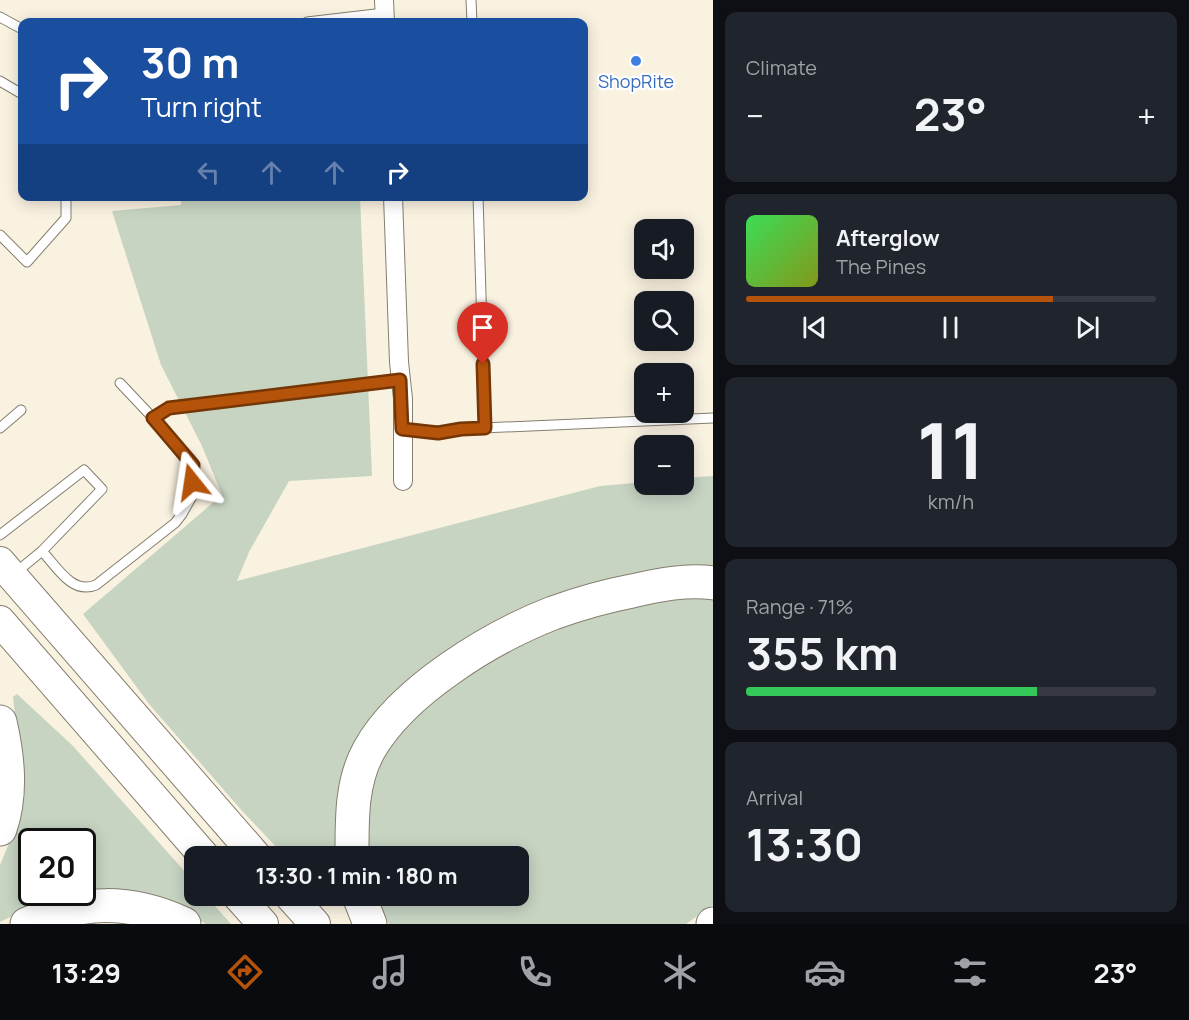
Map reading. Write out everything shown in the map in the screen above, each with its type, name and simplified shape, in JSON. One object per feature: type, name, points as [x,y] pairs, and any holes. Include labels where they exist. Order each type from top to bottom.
[{"type":"highway","points":[[6,569],[247,846]]},
{"type":"highway","points":[[351,846],[351,812],[359,772],[368,751],[382,729],[400,709],[431,682],[509,634],[553,613],[611,595],[652,586],[676,583],[713,583]]},
{"type":"highway","points":[[0,621],[195,846]]},
{"type":"highway","points":[[0,722],[6,746],[8,784],[0,829]]},
{"type":"highway","points":[[27,924],[47,915],[87,905],[127,905],[162,914],[184,924]]},
{"type":"highway","points":[[246,906],[263,924]]},
{"type":"highway","points":[[299,906],[315,924]]},
{"type":"highway","points":[[363,906],[370,924]]},
{"type":"street","points":[[393,201],[403,480]]},
{"type":"lane","points":[[471,0],[472,18]]},
{"type":"lane","points":[[338,18],[384,12]]},
{"type":"lane","points":[[0,17],[18,27]]},
{"type":"lane","points":[[0,81],[18,92]]},
{"type":"lane","points":[[0,235],[27,262],[66,218],[66,201]]},
{"type":"lane","points":[[478,201],[485,428]]},
{"type":"lane","points":[[153,418],[169,408],[400,380]]},
{"type":"lane","points":[[42,551],[71,582],[82,588],[90,588],[175,523],[190,498],[193,465],[120,383]]},
{"type":"lane","points":[[0,428],[21,410]]},
{"type":"lane","points":[[402,429],[438,433],[461,429],[713,418]]},
{"type":"lane","points":[[0,536],[84,470],[102,489],[42,551],[6,569]]},
{"type":"green space","points":[[181,201],[360,201],[372,476],[289,481],[249,552],[237,581],[600,486],[634,483],[634,495],[694,495],[694,477],[713,476],[713,571],[607,583],[359,737],[340,846],[275,846],[149,704],[83,614],[222,495],[202,446],[161,365],[112,211],[181,205]]},
{"type":"green space","points":[[713,597],[713,905],[686,924],[389,924],[381,906],[529,906],[529,846],[367,846],[363,826],[367,793],[393,736],[449,686],[537,635],[583,619],[667,598]]},
{"type":"green space","points":[[17,694],[73,746],[184,871],[184,906],[215,906],[231,924],[206,924],[181,909],[16,914],[0,922],[0,865],[12,836],[18,743],[13,697]]},
{"type":"place","name":"ShopRite","points":[[636,61]]},
{"type":"route","points":[[192,482],[193,465],[153,418],[169,408],[400,380],[403,399],[402,429],[438,433],[485,428],[483,364]]}]
